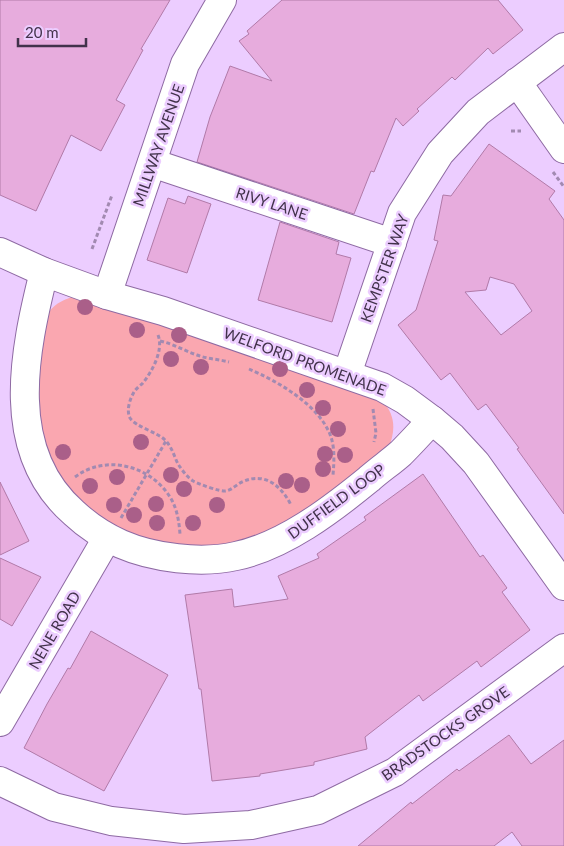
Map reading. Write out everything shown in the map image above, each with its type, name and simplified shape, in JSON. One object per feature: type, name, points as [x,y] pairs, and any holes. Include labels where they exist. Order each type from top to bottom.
[{"type":"street","name":"MILLWAY AVENUE","points":[[107,295],[185,64],[222,0]]},
{"type":"street","name":"KEMPSTER WAY","points":[[348,374],[402,214],[440,153],[478,112],[564,48]]},
{"type":"street","points":[[517,82],[564,149]]},
{"type":"street","name":"RIVY LANE","points":[[152,163],[392,243]]},
{"type":"street","name":"WELFORD PROMENADE","points":[[0,252],[44,272],[107,295],[163,311],[348,374],[382,387],[405,400],[452,437],[476,463],[564,586]]},
{"type":"street","name":"DUFFIELD LOOP","points":[[44,272],[28,346],[24,394],[30,442],[40,468],[54,493],[69,509],[86,524],[117,525],[132,549],[172,558],[217,559],[236,556],[277,542],[294,533],[356,490],[400,454],[432,420]]},
{"type":"street","name":"NENE ROAD","points":[[0,722],[117,525]]},
{"type":"street","name":"BRADSTOCKS GROVE","points":[[0,781],[54,807],[184,838],[318,810],[394,772],[564,648]]},
{"type":"path","points":[[158,333],[160,341],[156,358],[149,374],[134,391],[130,400],[128,409],[130,418],[153,432],[170,446],[178,464],[193,481],[225,492],[248,479],[265,480],[283,490],[292,507],[299,502]]},
{"type":"path","points":[[160,341],[200,356],[234,364]]},
{"type":"path","points":[[247,368],[284,386],[315,412],[331,437],[333,444],[333,475]]},
{"type":"path","points":[[371,448],[376,433],[374,404]]},
{"type":"path","points":[[117,525],[165,443]]},
{"type":"path","points":[[72,478],[81,472],[102,465],[114,464],[137,468],[156,480],[171,498],[176,510],[180,537],[174,537]]},
{"type":"path","points":[[326,481],[340,470]]},
{"type":"shaded area","points":[[75,296],[85,296],[382,399],[390,411],[393,422],[393,434],[389,447],[295,521],[224,548],[146,543],[95,517],[61,481],[40,437],[34,402],[45,317],[58,304]]},
{"type":"building","points":[[0,0],[170,0],[141,49],[143,50],[116,100],[125,105],[101,151],[71,135],[36,211],[0,195]]},
{"type":"building","points":[[282,0],[498,0],[523,30],[493,54],[488,48],[455,80],[452,77],[417,109],[419,111],[403,126],[396,118],[374,172],[371,171],[354,214],[197,162],[210,117],[230,66],[272,81],[239,41],[249,34],[247,31]]},
{"type":"building","points":[[489,144],[555,191],[549,199],[564,220],[564,514],[486,404],[478,410],[450,373],[441,380],[398,325],[416,310],[438,241],[434,240],[443,195],[451,196]],"holes":[[[490,277],[514,284],[532,311],[501,335],[465,292],[486,290]]]},
{"type":"building","points":[[188,196],[211,204],[187,273],[147,260],[168,198],[185,204]]},
{"type":"building","points":[[280,222],[339,242],[336,254],[351,258],[332,322],[258,300]]},
{"type":"building","points":[[423,474],[480,557],[483,555],[507,588],[502,592],[530,630],[481,667],[477,661],[423,701],[419,695],[365,737],[367,749],[314,762],[314,765],[260,774],[260,776],[212,781],[201,689],[199,689],[185,595],[232,589],[234,607],[288,599],[278,576],[319,558],[317,554],[366,520],[364,517]]},
{"type":"building","points":[[0,482],[29,541],[0,555]]},
{"type":"building","points":[[0,558],[41,577],[12,626],[0,619]]},
{"type":"building","points":[[91,631],[168,675],[104,791],[24,748],[47,704],[68,668],[70,669]]},
{"type":"building","points":[[509,735],[531,764],[564,740],[564,846],[522,846],[512,832],[494,846],[358,846],[411,802],[412,804],[457,769],[459,771]]}]
